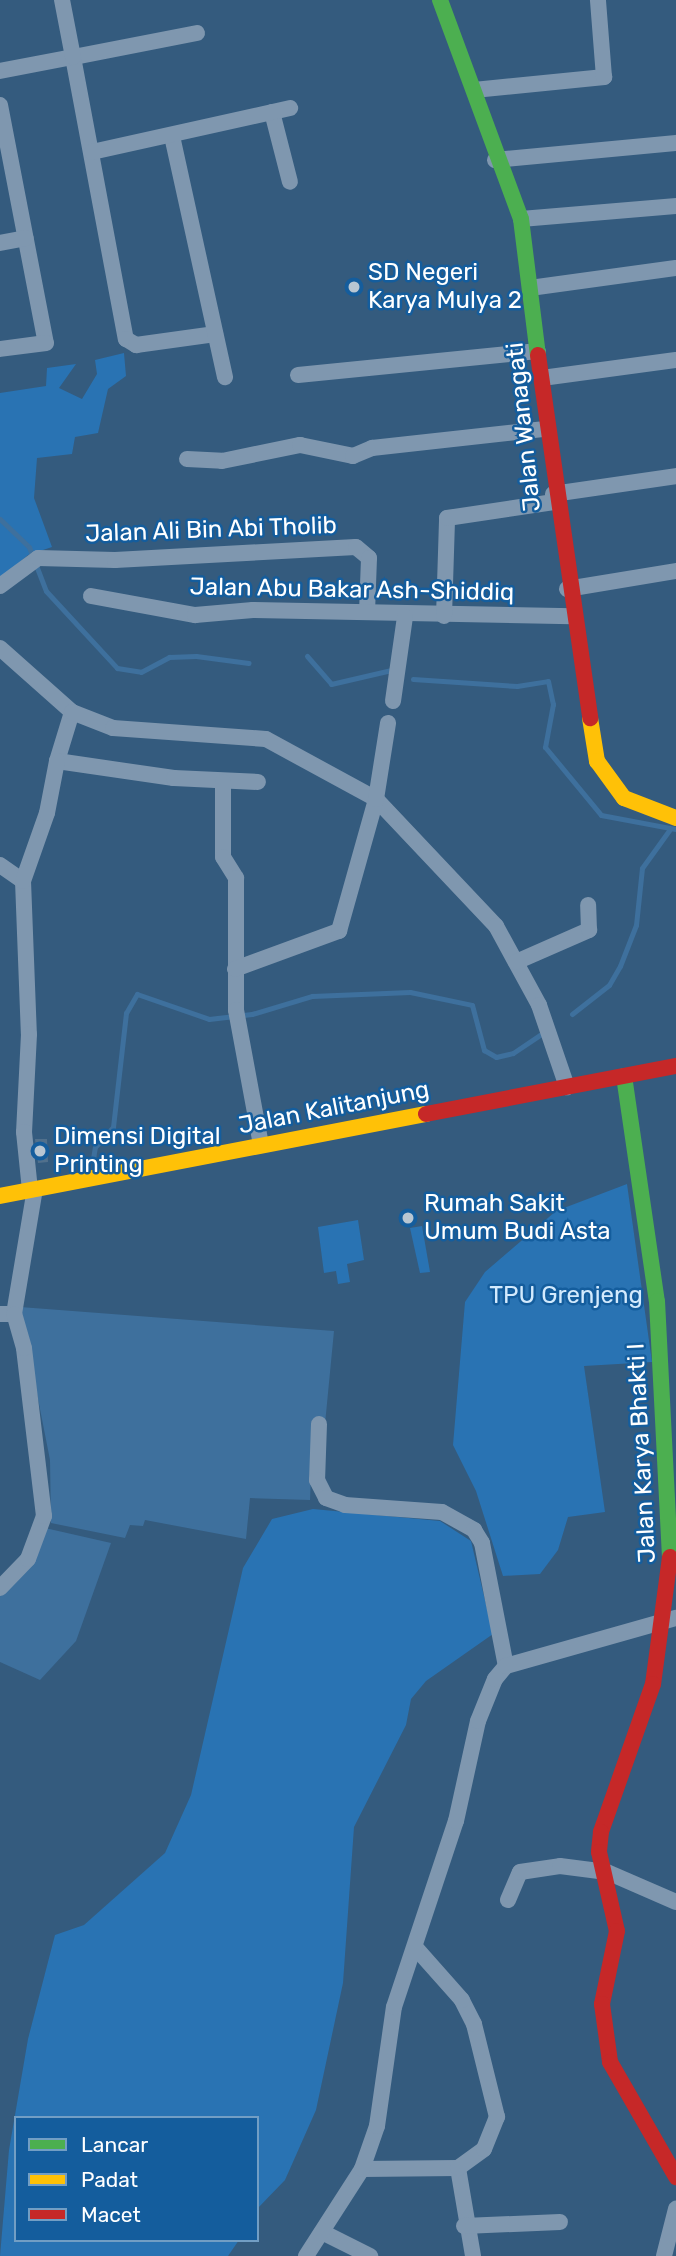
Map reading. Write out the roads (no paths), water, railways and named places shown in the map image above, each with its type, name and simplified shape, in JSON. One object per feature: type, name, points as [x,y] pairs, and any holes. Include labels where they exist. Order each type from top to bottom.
[{"type":"street","points":[[62,0],[127,339],[136,345],[215,334]]},
{"type":"street","name":"Jalan Wanagati","points":[[440,0],[474,90],[495,160],[521,219],[554,498],[597,761],[624,798],[676,818]]},
{"type":"street","points":[[474,90],[604,77],[598,0]]},
{"type":"street","points":[[0,71],[197,33]]},
{"type":"street","points":[[0,105],[5,158],[26,238],[48,351],[0,349]]},
{"type":"street","points":[[92,152],[289,108]]},
{"type":"street","points":[[272,112],[290,182]]},
{"type":"street","points":[[172,136],[225,377]]},
{"type":"street","points":[[495,160],[676,144]]},
{"type":"street","points":[[521,219],[676,206]]},
{"type":"street","points":[[0,243],[26,238]]},
{"type":"street","points":[[530,288],[676,268]]},
{"type":"street","points":[[298,375],[538,351]]},
{"type":"street","points":[[542,379],[676,360]]},
{"type":"street","points":[[187,459],[222,461],[300,445],[353,456],[372,448],[545,429]]},
{"type":"street","points":[[444,616],[447,518],[676,476]]},
{"type":"street","name":"Jalan Ali Bin Abi Tholib","points":[[0,586],[31,561],[115,560],[356,547],[369,558],[367,612]]},
{"type":"street","points":[[567,589],[676,571]]},
{"type":"street","name":"Jalan Abu Bakar Ash-Shiddiq","points":[[90,596],[195,615],[367,612],[405,617],[573,616]]},
{"type":"street","points":[[393,701],[405,617]]},
{"type":"street","points":[[0,648],[72,712],[113,728],[266,740],[376,799],[496,926],[539,1005],[567,1087]]},
{"type":"street","points":[[0,1588],[28,1559],[44,1516],[24,1348],[7,1314],[32,1189],[24,1132],[29,1034],[23,881],[44,824],[57,761],[72,712]]},
{"type":"street","points":[[235,969],[338,933],[376,799],[388,723]]},
{"type":"street","points":[[57,761],[223,782],[258,782]]},
{"type":"street","points":[[223,782],[223,857],[236,878],[236,1016],[261,1144]]},
{"type":"street","points":[[0,865],[23,881]]},
{"type":"street","points":[[516,962],[589,930],[588,905]]},
{"type":"street","name":"Jalan Kalitanjung","points":[[0,1196],[676,1066]]},
{"type":"street","name":"Jalan Karya Bhakti I","points":[[624,1076],[671,1414],[671,1619],[639,1732],[601,1832],[599,1852],[607,1872],[617,1931],[602,2004],[610,2062],[676,2177]]},
{"type":"street","points":[[306,2256],[362,2169],[377,2126],[394,2007],[466,1788],[478,1721],[506,1666],[482,1544],[474,1530],[442,1512],[345,1505],[326,1498],[317,1480],[319,1424]]},
{"type":"street","points":[[506,1666],[671,1619]]},
{"type":"street","points":[[508,1900],[520,1872],[528,1868],[588,1867],[607,1872],[676,1902]]},
{"type":"street","points":[[362,2169],[458,2168],[484,2148],[492,2134],[496,2101],[486,2058],[462,2000],[415,1947]]},
{"type":"street","points":[[458,2168],[464,2226],[473,2256]]},
{"type":"street","points":[[664,2256],[676,2209]]},
{"type":"street","points":[[464,2226],[560,2222]]},
{"type":"street","points":[[322,2232],[370,2256]]},
{"type":"waterway","points":[[0,519],[29,547],[46,591],[117,668],[141,672],[169,657],[196,656],[249,663]]},
{"type":"waterway","points":[[307,656],[331,684],[391,670]]},
{"type":"waterway","points":[[413,679],[517,686],[548,681],[553,704],[545,747],[601,815],[676,829]]},
{"type":"waterway","points":[[572,1014],[609,985],[620,966],[636,925],[642,868],[670,829]]},
{"type":"waterway","points":[[93,1159],[95,1147],[113,1127],[126,1013],[137,994],[209,1019],[252,1014],[312,996],[410,992],[472,1005],[484,1050],[496,1057],[513,1053],[544,1032]]},
{"type":"place","name":"SD Negeri Karya Mulya 2","points":[[354,287]]},
{"type":"place","name":"Dimensi Digital Printing","points":[[40,1151]]},
{"type":"place","name":"Rumah Sakit Umum Budi Asta","points":[[408,1218]]},
{"type":"park label","name":"TPU Grenjeng","points":[[566,1296]]}]
